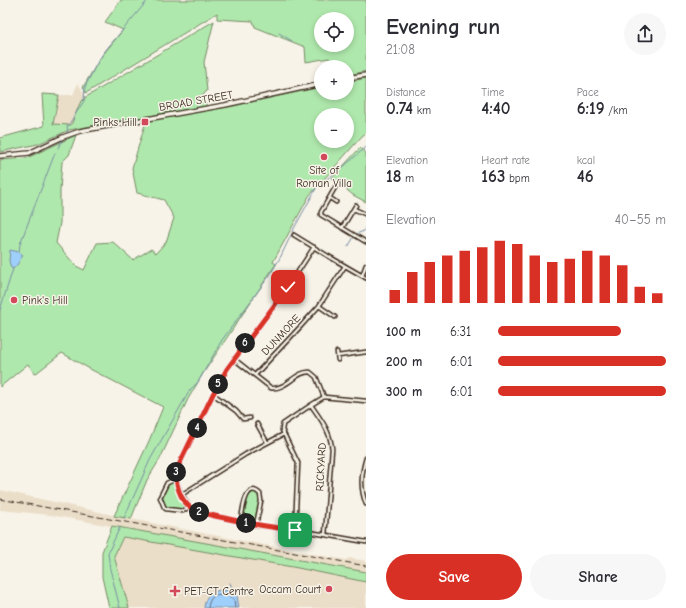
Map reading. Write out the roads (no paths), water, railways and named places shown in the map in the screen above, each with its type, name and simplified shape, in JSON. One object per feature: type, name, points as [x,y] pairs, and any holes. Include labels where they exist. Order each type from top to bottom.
[{"type":"street","points":[[354,77],[366,75]]},
{"type":"street","name":"BROAD STREET","points":[[0,156],[29,153],[64,136],[74,133],[225,105],[314,86]]},
{"type":"street","points":[[336,186],[321,213],[323,216],[366,242]]},
{"type":"street","points":[[330,198],[336,202]]},
{"type":"street","points":[[342,228],[356,205]]},
{"type":"street","points":[[354,209],[365,214]]},
{"type":"street","points":[[294,235],[366,278]]},
{"type":"street","points":[[314,247],[288,287],[234,359],[213,394],[177,469],[176,480],[189,507],[197,512],[256,525],[366,542]]},
{"type":"street","points":[[362,276],[366,264]]},
{"type":"street","name":"DUNMORE","points":[[254,375],[319,306],[345,266]]},
{"type":"street","points":[[319,306],[335,317]]},
{"type":"street","points":[[337,352],[338,358],[366,352]]},
{"type":"street","points":[[234,359],[268,387],[275,389],[303,373],[310,372],[316,377],[324,397]]},
{"type":"street","points":[[213,394],[236,411],[243,419]]},
{"type":"street","points":[[295,530],[298,463],[282,430],[283,424],[324,397],[366,401]]},
{"type":"street","name":"RICKYARD","points":[[311,405],[331,439],[332,449],[325,535]]},
{"type":"street","points":[[240,423],[243,419],[250,418]]},
{"type":"street","points":[[257,424],[267,442]]},
{"type":"street","points":[[182,494],[267,442],[284,434]]},
{"type":"street","points":[[366,458],[362,471],[361,484],[366,504]]},
{"type":"street","points":[[176,480],[167,483],[160,500],[166,509],[183,511],[189,507]]},
{"type":"street","points":[[240,522],[247,495],[252,491],[256,491],[260,494],[261,501],[256,525]]},
{"type":"water","points":[[10,250],[19,252],[23,255],[13,269],[11,268],[9,261]]},
{"type":"water","points":[[215,591],[230,591],[237,596],[239,608],[204,608],[209,594]]},
{"type":"waterway","points":[[66,134],[68,131],[67,127],[84,101],[85,87],[96,65],[104,52],[148,0]]},
{"type":"waterway","points":[[279,33],[292,41]]},
{"type":"waterway","points":[[58,148],[63,139]]},
{"type":"waterway","points":[[292,232],[318,185],[334,174],[337,170],[342,168],[366,147]]},
{"type":"waterway","points":[[19,252],[20,244],[55,153]]},
{"type":"waterway","points":[[356,234],[364,231],[366,225]]},
{"type":"waterway","points":[[124,518],[150,460],[190,390],[198,382],[222,340],[270,275],[291,235]]},
{"type":"waterway","points":[[348,247],[354,237]]},
{"type":"waterway","points":[[0,310],[13,269]]},
{"type":"waterway","points":[[120,527],[108,553],[110,569],[120,608]]},
{"type":"waterway","points":[[230,583],[233,590],[232,593]]},
{"type":"railway","points":[[0,499],[366,566]]},
{"type":"place","name":"Pinks Hill","points":[[145,122]]},
{"type":"place","name":"Site of Roman Villa","points":[[324,157]]},
{"type":"place","name":"Pink's Hill","points":[[14,300]]},
{"type":"place","name":"Occam Court","points":[[329,589]]},
{"type":"place","name":"PET-CT Centre","points":[[175,591]]}]
